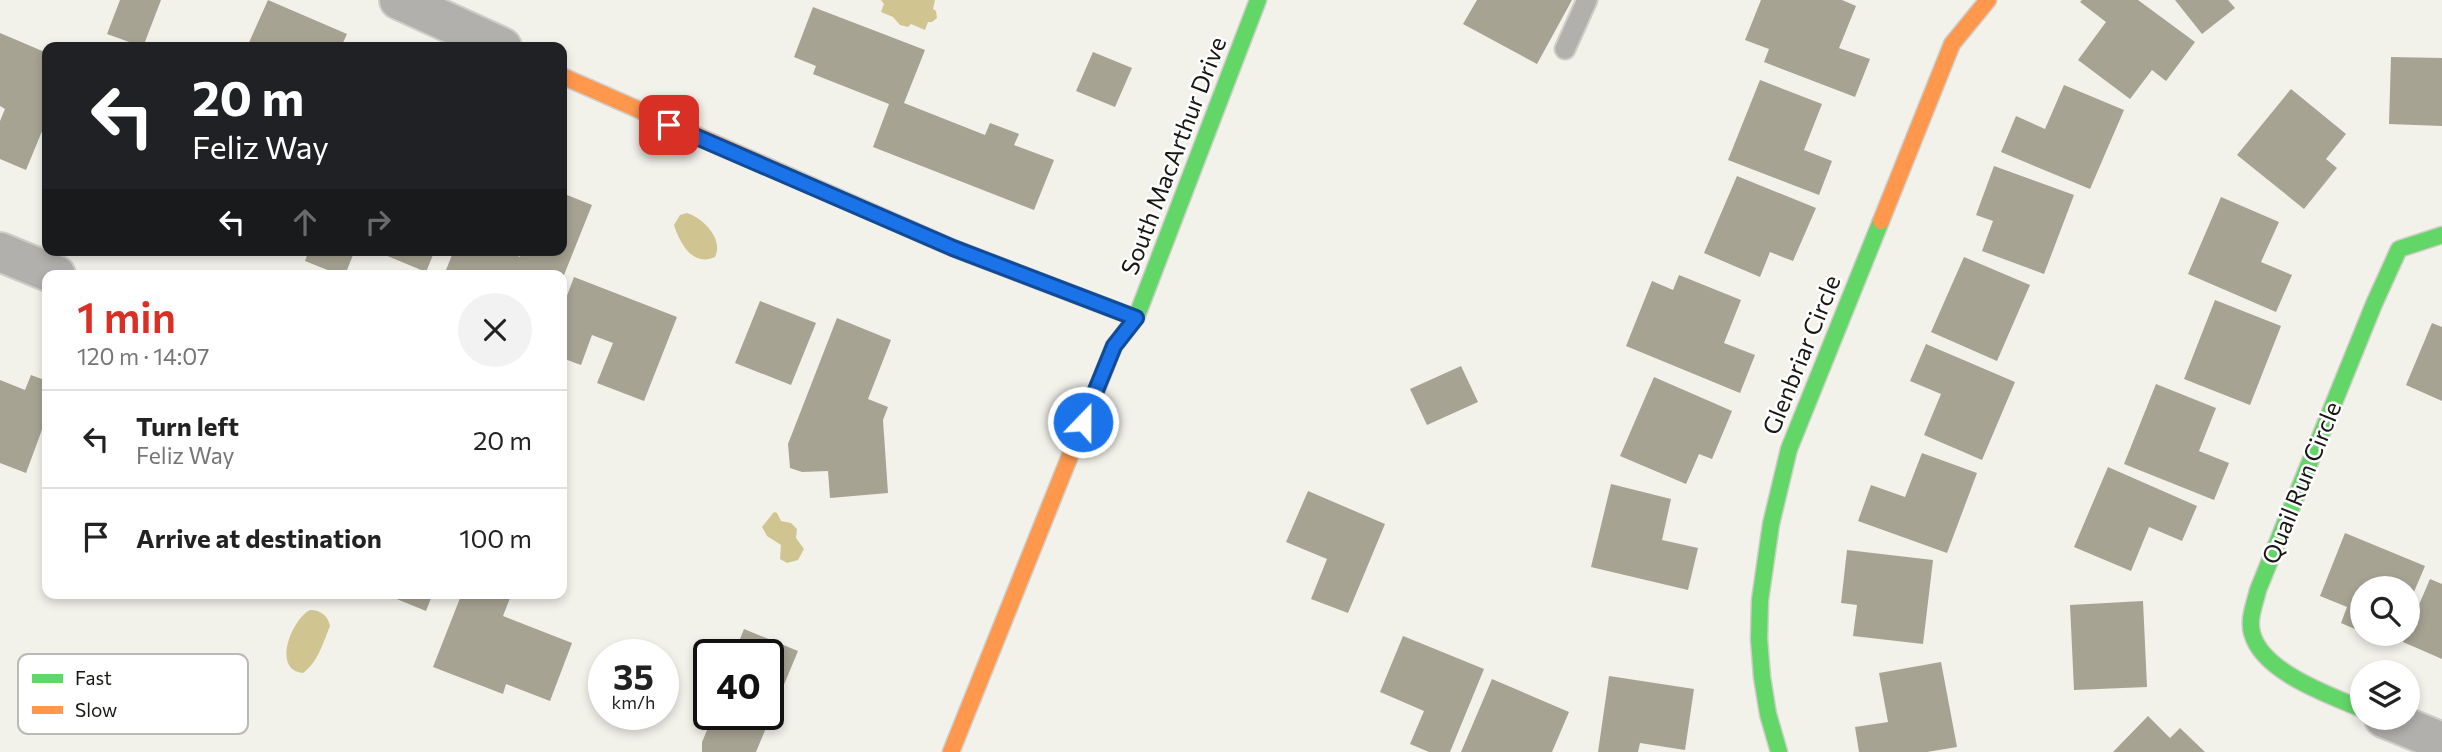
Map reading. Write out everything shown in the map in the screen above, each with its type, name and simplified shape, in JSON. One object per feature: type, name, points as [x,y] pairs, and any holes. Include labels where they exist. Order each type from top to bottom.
[{"type":"street","points":[[399,0],[491,42]]},
{"type":"street","name":"South MacArthur Drive","points":[[951,752],[1114,346],[1136,318],[1258,0]]},
{"type":"street","name":"Glenbriar Circle","points":[[1779,752],[1768,721],[1759,638],[1761,587],[1771,516],[1788,449],[1952,44],[1981,2]]},
{"type":"street","points":[[567,78],[906,228],[1136,318]]},
{"type":"street","name":"Quail Run Circle","points":[[2350,704],[2311,688],[2266,657],[2252,637],[2250,621],[2258,590],[2399,249],[2442,235]]},
{"type":"street","points":[[0,252],[44,270]]},
{"type":"street","points":[[2413,730],[2442,742]]},
{"type":"lane","points":[[1565,49],[1587,0]]},
{"type":"shaded area","points":[[881,0],[935,0],[933,9],[937,18],[928,22],[925,30],[911,24],[908,27],[900,25],[893,17],[881,12],[884,4]]},
{"type":"shaded area","points":[[687,213],[705,224],[714,236],[717,243],[715,257],[700,259],[688,252],[684,246],[674,225],[680,215]]},
{"type":"shaded area","points":[[774,512],[781,521],[791,523],[797,529],[796,538],[804,549],[798,560],[787,563],[780,559],[781,545],[767,536],[762,527]]},
{"type":"shaded area","points":[[310,610],[323,614],[330,626],[316,658],[303,673],[293,670],[286,654],[291,633],[303,615]]},
{"type":"building","points":[[120,0],[161,0],[145,42],[129,42],[107,34]]},
{"type":"building","points":[[268,0],[347,34],[343,42],[249,42]]},
{"type":"building","points":[[1477,0],[1572,0],[1537,64],[1463,24]]},
{"type":"building","points":[[1761,0],[1842,0],[1856,6],[1839,48],[1870,59],[1855,97],[1764,62],[1769,49],[1745,40]]},
{"type":"building","points":[[2138,0],[2195,42],[2166,81],[2152,70],[2130,99],[2078,60],[2106,22],[2080,2]]},
{"type":"building","points":[[2175,0],[2228,0],[2235,8],[2202,34]]},
{"type":"building","points":[[813,7],[925,50],[904,103],[985,135],[990,123],[1019,134],[1014,145],[1054,160],[1034,210],[873,147],[889,104],[813,74],[816,66],[794,57]]},
{"type":"building","points":[[0,33],[42,51],[42,131],[26,170],[0,159],[0,121],[5,109],[0,106]]},
{"type":"building","points":[[1093,52],[1132,68],[1115,107],[1076,91]]},
{"type":"building","points":[[2391,57],[2442,58],[2442,126],[2389,124]]},
{"type":"building","points":[[1760,80],[1822,104],[1804,150],[1832,161],[1819,195],[1728,160]]},
{"type":"building","points":[[2064,85],[2124,110],[2090,189],[2001,152],[2016,116],[2045,129]]},
{"type":"building","points":[[2291,89],[2346,134],[2326,159],[2337,168],[2304,209],[2237,155]]},
{"type":"building","points":[[1994,166],[2074,195],[2044,274],[1982,251],[1993,221],[1976,215]]},
{"type":"building","points":[[1737,176],[1816,208],[1793,261],[1770,252],[1760,277],[1704,253]]},
{"type":"building","points":[[567,195],[592,205],[566,270],[446,270],[452,256],[567,256]]},
{"type":"building","points":[[2221,197],[2279,222],[2261,262],[2292,275],[2276,312],[2188,274]]},
{"type":"building","points":[[307,256],[353,256],[347,270],[328,270],[305,261]]},
{"type":"building","points":[[387,256],[433,256],[427,270]]},
{"type":"building","points":[[1964,257],[2030,285],[1997,361],[1931,332]]},
{"type":"building","points":[[1679,275],[1741,300],[1724,343],[1755,355],[1740,393],[1626,346],[1652,281],[1673,290]]},
{"type":"building","points":[[574,277],[677,317],[644,401],[597,383],[613,343],[592,335],[581,365],[567,360],[567,296]]},
{"type":"building","points":[[2215,300],[2281,326],[2250,405],[2184,379]]},
{"type":"building","points":[[760,301],[816,323],[791,385],[735,363]]},
{"type":"building","points":[[837,318],[891,340],[868,399],[888,407],[883,420],[888,493],[830,498],[828,471],[802,472],[790,468],[788,444]]},
{"type":"building","points":[[2432,323],[2442,327],[2442,401],[2406,385]]},
{"type":"building","points":[[1926,344],[2015,382],[1982,460],[1924,435],[1941,394],[1910,381]]},
{"type":"building","points":[[1461,366],[1478,402],[1427,425],[1410,389]]},
{"type":"building","points":[[31,375],[42,379],[42,430],[26,473],[0,463],[0,380],[25,390]]},
{"type":"building","points":[[1654,377],[1732,411],[1712,459],[1699,454],[1686,484],[1620,456]]},
{"type":"building","points":[[2156,384],[2216,408],[2199,451],[2229,463],[2214,500],[2124,464]]},
{"type":"building","points":[[1922,453],[1977,473],[1947,553],[1858,521],[1871,485],[1905,497]]},
{"type":"building","points":[[2108,467],[2197,506],[2182,541],[2149,527],[2131,571],[2074,547]]},
{"type":"building","points":[[1611,484],[1671,499],[1662,540],[1698,548],[1688,590],[1591,567]]},
{"type":"building","points":[[1308,491],[1385,524],[1348,613],[1311,599],[1327,559],[1286,542]]},
{"type":"building","points":[[2345,533],[2425,566],[2420,578],[2350,576],[2350,627],[2341,623],[2347,607],[2320,596]]},
{"type":"building","points":[[1847,550],[1933,560],[1923,644],[1853,636],[1857,605],[1841,603]]},
{"type":"building","points":[[2430,579],[2442,584],[2442,659],[2412,646],[2420,646],[2420,602]]},
{"type":"building","points":[[397,599],[431,599],[426,611]]},
{"type":"building","points":[[460,599],[510,599],[503,616],[572,643],[550,701],[506,684],[503,694],[433,667]]},
{"type":"building","points":[[2143,601],[2147,687],[2074,690],[2070,605]]},
{"type":"building","points":[[744,629],[769,639],[740,639]]},
{"type":"building","points":[[1403,636],[1484,669],[1450,752],[1429,752],[1410,744],[1424,711],[1380,692]]},
{"type":"building","points":[[784,645],[798,651],[784,685]]},
{"type":"building","points":[[1941,662],[1957,747],[1927,752],[1859,752],[1855,727],[1888,722],[1879,673]]},
{"type":"building","points":[[1609,676],[1694,689],[1685,750],[1640,743],[1638,752],[1598,752]]},
{"type":"building","points":[[1492,679],[1569,712],[1552,752],[1461,752]]},
{"type":"building","points":[[2148,716],[2170,738],[2180,728],[2205,752],[2113,752]]},
{"type":"building","points":[[707,730],[765,730],[756,752],[702,752],[702,742]]},
{"type":"traffic: fast","points":[[1086,416],[1114,346],[1136,318],[1258,0]]},
{"type":"traffic: fast","points":[[1779,752],[1768,714],[1759,639],[1760,600],[1771,524],[1789,449],[1881,221]]},
{"type":"traffic: fast","points":[[2350,704],[2298,680],[2269,659],[2258,647],[2252,633],[2251,617],[2258,590],[2399,249],[2442,235]]},
{"type":"traffic: fast","points":[[1034,279],[1136,318]]},
{"type":"traffic: slow","points":[[1881,221],[1952,44],[1988,0]]},
{"type":"traffic: slow","points":[[567,78],[953,248],[1034,279]]},
{"type":"traffic: slow","points":[[951,752],[1086,416]]},
{"type":"route","points":[[669,125],[953,248],[1136,318],[1114,346],[1083,422]]}]
